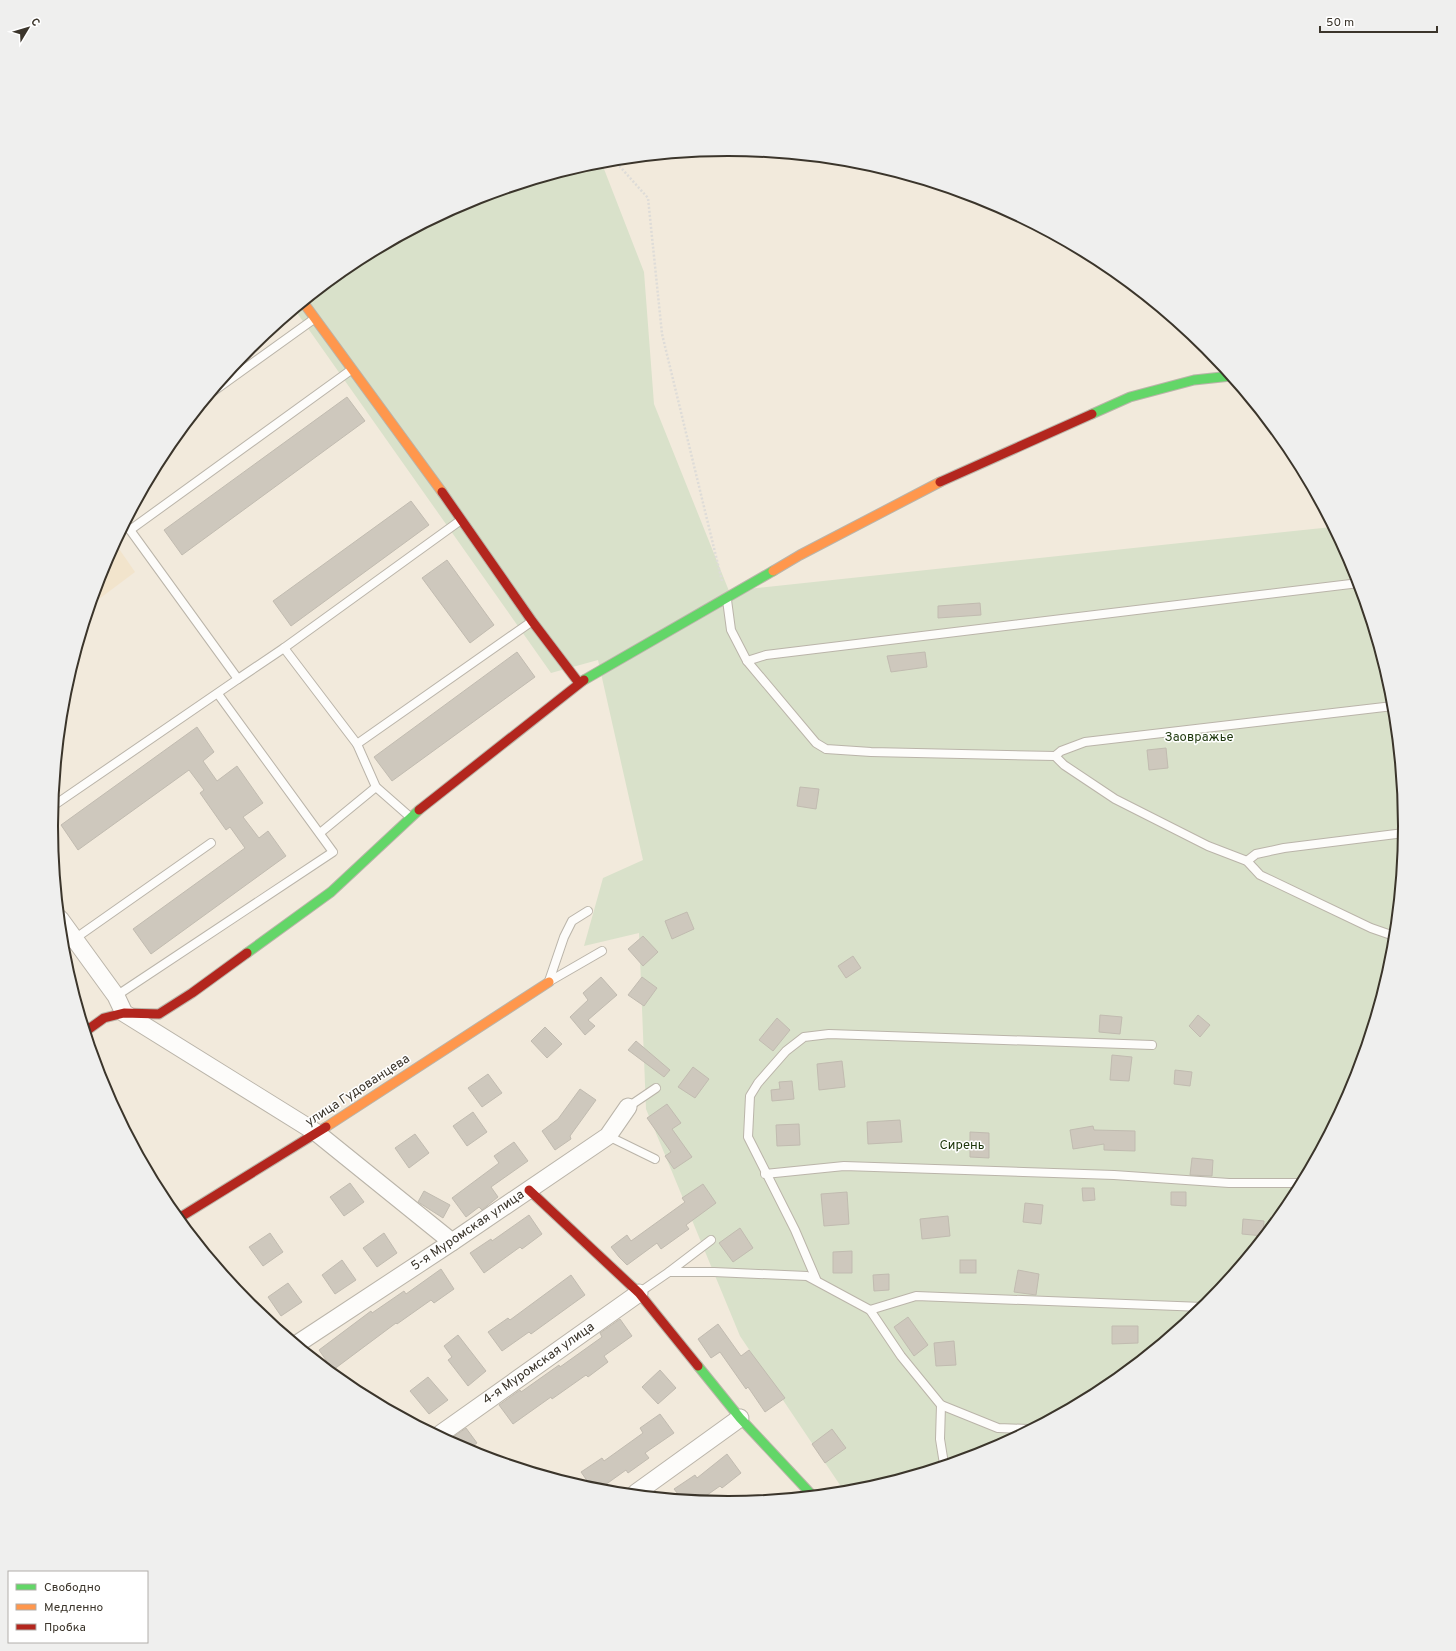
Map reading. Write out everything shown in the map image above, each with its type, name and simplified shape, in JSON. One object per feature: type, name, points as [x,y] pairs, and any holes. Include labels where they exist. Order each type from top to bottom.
[{"type":"street","points":[[306,306],[462,520],[532,622],[579,683]]},
{"type":"street","points":[[90,1028],[104,1018],[124,1013],[159,1014],[192,993],[331,892],[410,818],[579,683],[800,555],[952,476],[1130,396],[1194,380],[1225,377]]},
{"type":"street","points":[[69,943],[116,996],[124,1013],[317,1133],[452,1242]]},
{"type":"street","name":"улица Гудованцева","points":[[183,1215],[317,1133],[549,982]]},
{"type":"street","name":"5-я Муромская улица","points":[[301,1341],[452,1242],[608,1136],[628,1107]]},
{"type":"street","points":[[529,1190],[639,1293],[740,1418],[808,1491]]},
{"type":"street","name":"4-я Муромская улица","points":[[444,1431],[639,1293]]},
{"type":"street","points":[[640,1490],[740,1418]]},
{"type":"lane","points":[[225,383],[315,318]]},
{"type":"lane","points":[[128,527],[352,370]]},
{"type":"lane","points":[[59,802],[284,648],[462,520]]},
{"type":"lane","points":[[128,527],[238,679]]},
{"type":"lane","points":[[747,661],[766,655],[1352,584]]},
{"type":"lane","points":[[726,599],[731,630],[747,661],[816,743],[826,749],[871,752],[1055,756],[1061,751],[1085,742],[1387,707]]},
{"type":"lane","points":[[357,744],[532,622]]},
{"type":"lane","points":[[284,648],[357,744],[376,788],[410,818]]},
{"type":"lane","points":[[116,996],[333,852],[218,694]]},
{"type":"lane","points":[[1055,756],[1064,766],[1115,798],[1208,846],[1247,861],[1260,875],[1370,928],[1389,934]]},
{"type":"lane","points":[[320,833],[376,788]]},
{"type":"lane","points":[[1247,861],[1256,854],[1284,848],[1398,835]]},
{"type":"lane","points":[[69,943],[211,843]]},
{"type":"lane","points":[[549,982],[564,937],[572,921],[588,911]]},
{"type":"lane","points":[[549,982],[602,951]]},
{"type":"lane","points":[[816,1279],[795,1230],[765,1174],[748,1137],[750,1096],[758,1082],[786,1051],[804,1037],[829,1034],[1152,1044]]},
{"type":"lane","points":[[628,1107],[656,1088]]},
{"type":"lane","points":[[608,1136],[655,1159]]},
{"type":"lane","points":[[765,1174],[844,1166],[1114,1175],[1229,1183],[1294,1183]]},
{"type":"lane","points":[[639,1293],[711,1240]]},
{"type":"lane","points":[[669,1272],[714,1272],[807,1276],[816,1279],[870,1310],[901,1356],[941,1405],[998,1428],[1018,1429]]},
{"type":"lane","points":[[870,1310],[916,1296],[1194,1307]]},
{"type":"lane","points":[[941,1405],[940,1439],[943,1460]]},
{"type":"path","points":[[618,165],[648,198],[662,334],[726,599]]},
{"type":"shaded area","points":[[118,548],[135,572],[98,600]]},
{"type":"green space","points":[[603,167],[604,169],[644,272],[654,404],[729,591],[1328,527],[1347,569],[1362,610],[1375,652],[1385,695],[1397,782],[1397,869],[1392,913],[1385,956],[1375,999],[1347,1082],[1329,1122],[1308,1161],[1285,1198],[1260,1233],[1232,1267],[1202,1299],[1170,1329],[1136,1357],[1100,1383],[1063,1406],[984,1444],[943,1460],[901,1473],[841,1486],[740,1336],[646,1109],[639,933],[584,946],[603,878],[643,860],[598,660],[551,673],[297,313],[356,268],[393,245],[432,225],[513,191],[555,178],[597,168]]},
{"type":"building","points":[[347,397],[365,421],[182,555],[164,530]]},
{"type":"building","points":[[411,501],[429,525],[291,626],[273,601]]},
{"type":"building","points":[[447,560],[494,625],[470,643],[422,578]]},
{"type":"building","points":[[980,603],[981,615],[938,618],[938,606]]},
{"type":"building","points":[[517,652],[535,677],[392,781],[374,757]]},
{"type":"building","points":[[925,652],[927,667],[891,672],[887,656]]},
{"type":"building","points":[[197,727],[214,752],[203,761],[217,781],[237,766],[263,803],[243,817],[259,838],[268,831],[286,856],[151,954],[133,929],[245,848],[230,827],[226,830],[200,793],[204,790],[189,770],[78,850],[61,825]]},
{"type":"building","points":[[1166,748],[1168,768],[1149,770],[1147,750]]},
{"type":"building","points":[[800,787],[819,789],[816,809],[797,806]]},
{"type":"building","points":[[687,912],[694,929],[672,939],[665,921]]},
{"type":"building","points":[[643,936],[658,952],[643,966],[628,949]]},
{"type":"building","points":[[853,956],[861,968],[846,978],[838,966]]},
{"type":"building","points":[[601,977],[617,995],[588,1020],[595,1026],[585,1035],[570,1017],[588,1000],[583,993]]},
{"type":"building","points":[[642,977],[657,988],[644,1006],[628,995]]},
{"type":"building","points":[[1100,1015],[1122,1017],[1120,1034],[1099,1032]]},
{"type":"building","points":[[1198,1015],[1210,1025],[1200,1037],[1189,1026]]},
{"type":"building","points":[[777,1018],[790,1030],[773,1051],[759,1040]]},
{"type":"building","points":[[545,1027],[562,1044],[547,1058],[531,1041]]},
{"type":"building","points":[[636,1041],[670,1070],[664,1077],[628,1050]]},
{"type":"building","points":[[1112,1055],[1132,1057],[1129,1081],[1110,1080]]},
{"type":"building","points":[[842,1061],[845,1087],[819,1090],[817,1064]]},
{"type":"building","points":[[693,1067],[709,1079],[695,1098],[678,1087]]},
{"type":"building","points":[[1175,1070],[1192,1072],[1190,1086],[1174,1084]]},
{"type":"building","points":[[488,1074],[502,1093],[482,1107],[468,1088]]},
{"type":"building","points":[[792,1081],[794,1099],[772,1101],[771,1090],[780,1089],[779,1082]]},
{"type":"building","points":[[580,1089],[596,1100],[570,1136],[571,1139],[555,1150],[542,1131],[558,1119]]},
{"type":"building","points":[[667,1104],[681,1123],[672,1129],[692,1157],[674,1169],[665,1156],[671,1152],[647,1118]]},
{"type":"building","points":[[473,1112],[487,1132],[467,1146],[453,1126]]},
{"type":"building","points":[[900,1120],[902,1142],[868,1144],[867,1122]]},
{"type":"building","points":[[799,1124],[800,1145],[777,1146],[776,1125]]},
{"type":"building","points":[[1093,1126],[1094,1130],[1135,1131],[1135,1151],[1104,1150],[1104,1144],[1073,1149],[1070,1130]]},
{"type":"building","points":[[970,1132],[989,1133],[989,1158],[970,1157]]},
{"type":"building","points":[[415,1134],[429,1153],[409,1168],[395,1148]]},
{"type":"building","points":[[514,1142],[528,1161],[491,1187],[498,1197],[482,1210],[479,1207],[466,1217],[452,1198],[499,1163],[494,1156]]},
{"type":"building","points":[[1192,1158],[1213,1160],[1212,1176],[1190,1175]]},
{"type":"building","points":[[350,1183],[364,1202],[344,1216],[330,1197]]},
{"type":"building","points":[[703,1184],[716,1203],[686,1225],[689,1229],[661,1249],[657,1243],[627,1265],[611,1247],[627,1235],[631,1241],[685,1202],[682,1198]]},
{"type":"building","points":[[1082,1188],[1094,1188],[1095,1200],[1083,1201]]},
{"type":"building","points":[[424,1191],[450,1205],[443,1218],[418,1202]]},
{"type":"building","points":[[847,1192],[849,1224],[824,1226],[821,1194]]},
{"type":"building","points":[[1171,1192],[1186,1192],[1186,1206],[1171,1205]]},
{"type":"building","points":[[1025,1203],[1043,1205],[1041,1224],[1023,1222]]},
{"type":"building","points":[[529,1215],[542,1234],[522,1249],[520,1247],[484,1273],[470,1253],[491,1239],[492,1241]]},
{"type":"building","points":[[948,1216],[950,1236],[922,1239],[920,1219]]},
{"type":"building","points":[[1243,1219],[1264,1221],[1264,1228],[1258,1236],[1242,1234]]},
{"type":"building","points":[[740,1228],[753,1248],[733,1262],[719,1243]]},
{"type":"building","points":[[270,1233],[283,1252],[263,1266],[249,1247]]},
{"type":"building","points":[[384,1233],[397,1253],[377,1267],[363,1248]]},
{"type":"building","points":[[852,1251],[852,1273],[833,1273],[833,1252]]},
{"type":"building","points":[[342,1260],[356,1280],[335,1294],[322,1275]]},
{"type":"building","points":[[960,1260],[976,1260],[976,1273],[960,1273]]},
{"type":"building","points":[[441,1269],[454,1289],[434,1303],[431,1300],[397,1324],[396,1323],[335,1368],[328,1363],[319,1350],[371,1311],[372,1313],[404,1291],[406,1294]]},
{"type":"building","points":[[1018,1270],[1039,1274],[1036,1295],[1014,1292]]},
{"type":"building","points":[[889,1274],[889,1290],[874,1291],[873,1275]]},
{"type":"building","points":[[571,1275],[585,1295],[531,1334],[529,1332],[502,1351],[488,1332],[508,1318],[510,1320]]},
{"type":"building","points":[[288,1283],[302,1302],[281,1316],[268,1297]]},
{"type":"building","points":[[908,1317],[928,1345],[914,1356],[894,1327]]},
{"type":"building","points":[[620,1319],[632,1336],[604,1356],[608,1362],[588,1377],[586,1375],[552,1399],[551,1397],[513,1424],[499,1405],[520,1390],[521,1392],[559,1365],[560,1367],[602,1337],[600,1333]]},
{"type":"building","points":[[718,1324],[741,1356],[749,1350],[785,1398],[765,1412],[748,1387],[746,1389],[720,1352],[711,1358],[698,1339]]},
{"type":"building","points":[[1112,1326],[1138,1326],[1138,1343],[1112,1344]]},
{"type":"building","points":[[458,1335],[486,1371],[468,1386],[448,1360],[452,1357],[444,1346]]},
{"type":"building","points":[[954,1341],[956,1365],[936,1366],[934,1343]]},
{"type":"building","points":[[660,1370],[676,1388],[658,1404],[642,1387]]},
{"type":"building","points":[[428,1377],[448,1400],[429,1414],[410,1391]]},
{"type":"building","points":[[660,1414],[674,1433],[645,1453],[649,1458],[628,1473],[626,1470],[606,1484],[587,1481],[581,1472],[602,1458],[604,1461],[643,1433],[640,1428]]},
{"type":"building","points":[[466,1428],[477,1443],[474,1445],[454,1436]]},
{"type":"building","points":[[832,1429],[846,1448],[825,1463],[812,1444]]},
{"type":"building","points":[[727,1454],[741,1473],[722,1488],[720,1486],[707,1495],[677,1493],[674,1489],[695,1475],[697,1478]]},
{"type":"traffic: fast","points":[[1092,414],[1130,397],[1194,380],[1225,377]]},
{"type":"traffic: fast","points":[[584,680],[773,571]]},
{"type":"traffic: fast","points":[[247,953],[331,892],[419,810]]},
{"type":"traffic: fast","points":[[698,1366],[740,1418],[808,1491]]},
{"type":"traffic: slow","points":[[306,306],[442,492]]},
{"type":"traffic: slow","points":[[773,571],[800,555],[940,482]]},
{"type":"traffic: slow","points":[[326,1127],[549,982]]},
{"type":"traffic: jam","points":[[940,482],[1092,414]]},
{"type":"traffic: jam","points":[[442,492],[532,621],[579,683]]},
{"type":"traffic: jam","points":[[419,810],[584,680]]},
{"type":"traffic: jam","points":[[90,1028],[104,1018],[124,1013],[159,1014],[192,993],[247,953]]},
{"type":"traffic: jam","points":[[183,1215],[326,1127]]},
{"type":"traffic: jam","points":[[529,1190],[639,1293],[698,1366]]},
{"type":"park label","name":"Заовражье","points":[[1199,738]]},
{"type":"park label","name":"Сирень","points":[[962,1146]]}]
